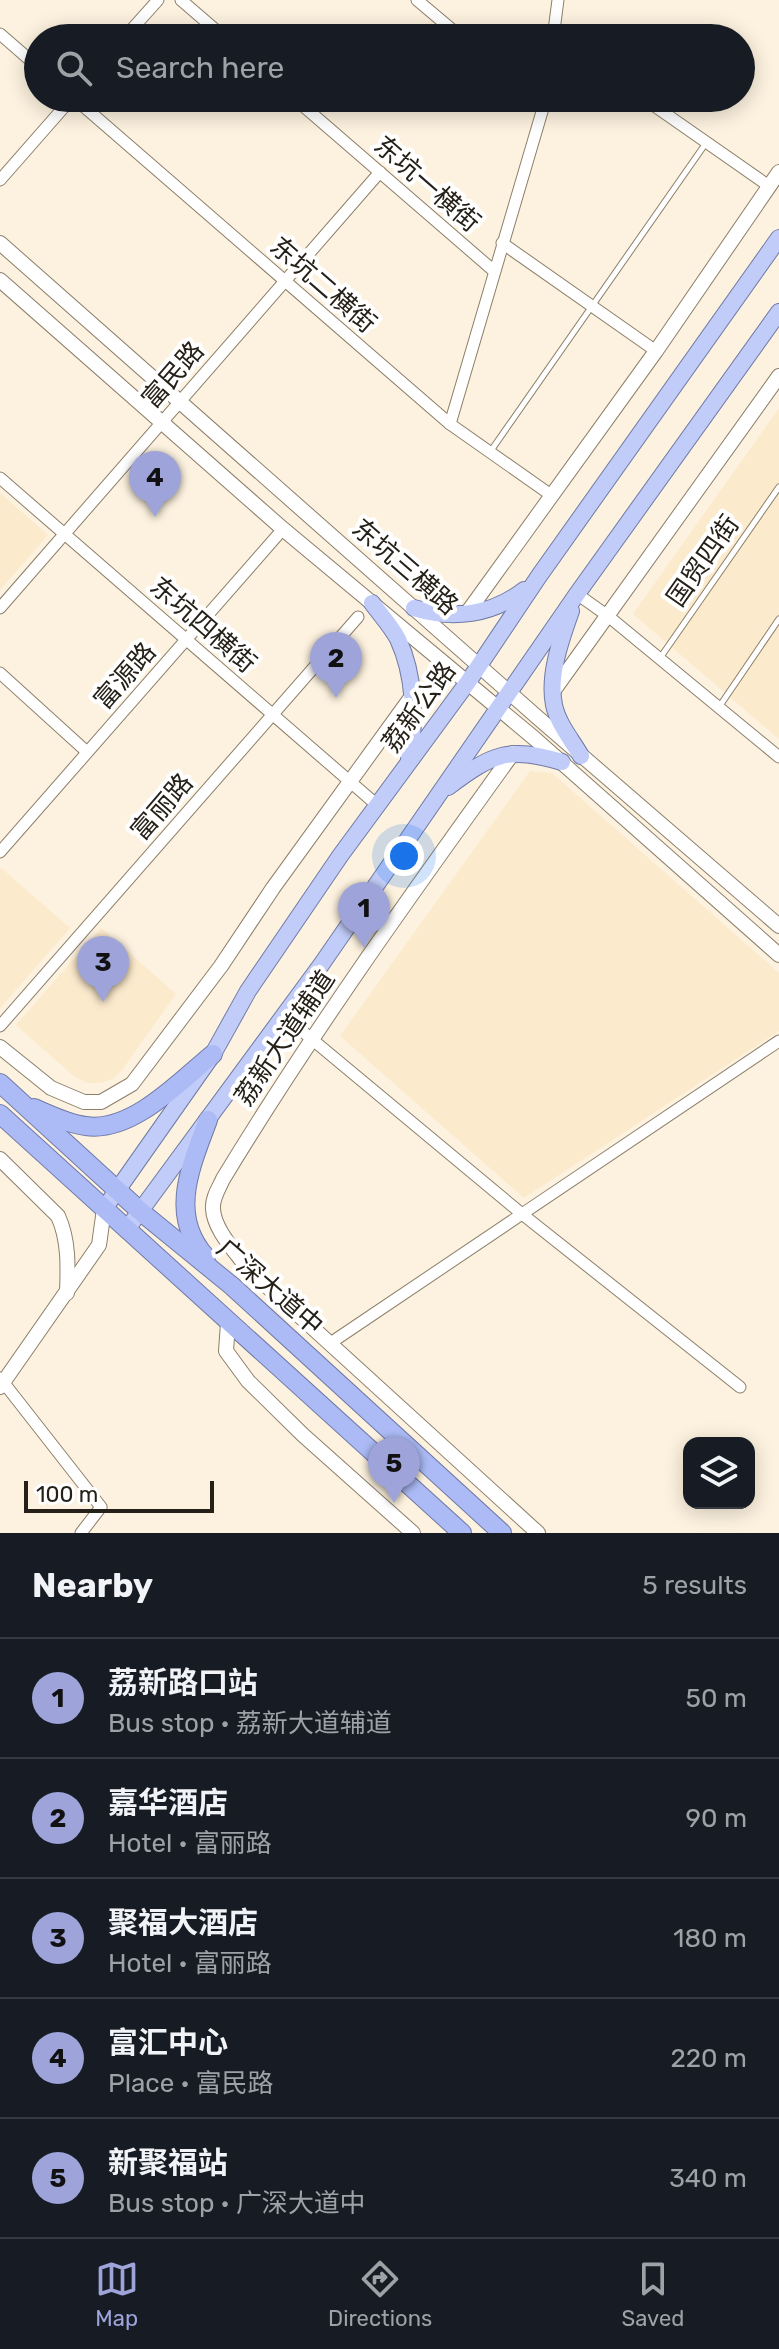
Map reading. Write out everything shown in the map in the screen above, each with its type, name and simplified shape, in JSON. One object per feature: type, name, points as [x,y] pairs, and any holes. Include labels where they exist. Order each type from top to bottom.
[{"type":"highway","points":[[19,1102],[69,1123],[102,1126],[141,1112],[213,1054]]},
{"type":"highway","name":"广深大道中","points":[[0,1083],[117,1191],[232,1286],[502,1533]]},
{"type":"highway","name":"广深大道中","points":[[0,1114],[462,1533]]},
{"type":"highway","points":[[208,1120],[185,1188],[185,1216],[197,1247],[232,1286]]},
{"type":"main road","name":"荔新公路","points":[[104,1209],[213,1054],[248,991],[377,805],[468,682],[535,582],[779,238]]},
{"type":"main road","points":[[127,1229],[284,1016],[497,707],[779,312]]},
{"type":"main road","points":[[414,608],[440,615],[489,610],[507,603],[535,582]]},
{"type":"main road","points":[[577,594],[558,651],[554,704],[561,723],[581,756]]},
{"type":"main road","points":[[372,603],[397,638],[405,660],[414,716],[409,761]]},
{"type":"main road","points":[[437,795],[479,765],[503,755],[534,754],[562,762]]},
{"type":"street","points":[[137,24],[158,0]]},
{"type":"street","points":[[181,0],[209,24]]},
{"type":"street","points":[[417,0],[445,24]]},
{"type":"street","points":[[555,24],[557,4]]},
{"type":"street","points":[[0,34],[24,55]]},
{"type":"street","points":[[0,180],[61,112]]},
{"type":"street","name":"东坑二横街","points":[[89,112],[450,424],[551,495]]},
{"type":"street","name":"东坑一横街","points":[[310,112],[494,271]]},
{"type":"street","points":[[450,424],[542,112]]},
{"type":"street","points":[[663,112],[769,186]]},
{"type":"street","name":"富民路","points":[[0,608],[380,172]]},
{"type":"street","points":[[467,613],[656,351],[779,172]]},
{"type":"street","name":"东坑三横路","points":[[0,243],[508,692],[779,926]]},
{"type":"street","name":"东坑一横街","points":[[502,243],[656,351]]},
{"type":"street","name":"东坑三横路","points":[[0,280],[283,529],[562,762],[779,955]]},
{"type":"street","points":[[554,690],[779,377]]},
{"type":"street","name":"东坑四横街","points":[[0,478],[377,805]]},
{"type":"street","name":"富源路","points":[[0,852],[283,529]]},
{"type":"street","points":[[577,594],[778,756]]},
{"type":"street","name":"富丽路","points":[[0,1026],[358,617]]},
{"type":"street","points":[[0,673],[87,752]]},
{"type":"street","points":[[0,1047],[51,1088],[84,1102],[101,1102],[132,1084],[151,1062],[412,696]]},
{"type":"street","name":"荔新大道辅道","points":[[329,1344],[248,1269],[217,1222],[213,1210],[215,1197],[243,1145],[313,1038],[513,753]]},
{"type":"street","points":[[284,1016],[522,1214],[740,1387]]},
{"type":"street","points":[[538,1533],[329,1344],[779,1041]]},
{"type":"street","points":[[0,1159],[58,1216],[63,1227],[68,1261],[67,1294]]},
{"type":"street","points":[[81,1533],[101,1507],[1,1382],[67,1294],[99,1245],[104,1209]]},
{"type":"street","points":[[99,1245],[127,1229]]},
{"type":"street","points":[[228,1323],[226,1351],[248,1381],[413,1533]]},
{"type":"lane","points":[[546,0],[557,4]]},
{"type":"lane","points":[[490,452],[706,142]]},
{"type":"lane","name":"国贸四街","points":[[660,659],[779,487]]},
{"type":"lane","points":[[719,708],[779,619]]},
{"type":"shaded area","points":[[779,408],[779,739],[633,614]]},
{"type":"shaded area","points":[[0,493],[48,535],[0,590]]},
{"type":"shaded area","points":[[530,771],[552,773],[779,973],[779,1031],[524,1198],[340,1036]]},
{"type":"shaded area","points":[[0,869],[70,928],[0,1008]]},
{"type":"shaded area","points":[[101,928],[176,994],[113,1079],[87,1083],[75,1077],[16,1025]]},
{"type":"place","name":"富汇中心","points":[[155,517]]},
{"type":"place","name":"嘉华酒店","points":[[336,698]]},
{"type":"place","name":"荔新路口站","points":[[364,948]]},
{"type":"place","name":"聚福大酒店","points":[[103,1002]]},
{"type":"place","name":"新聚福站","points":[[394,1503]]}]
